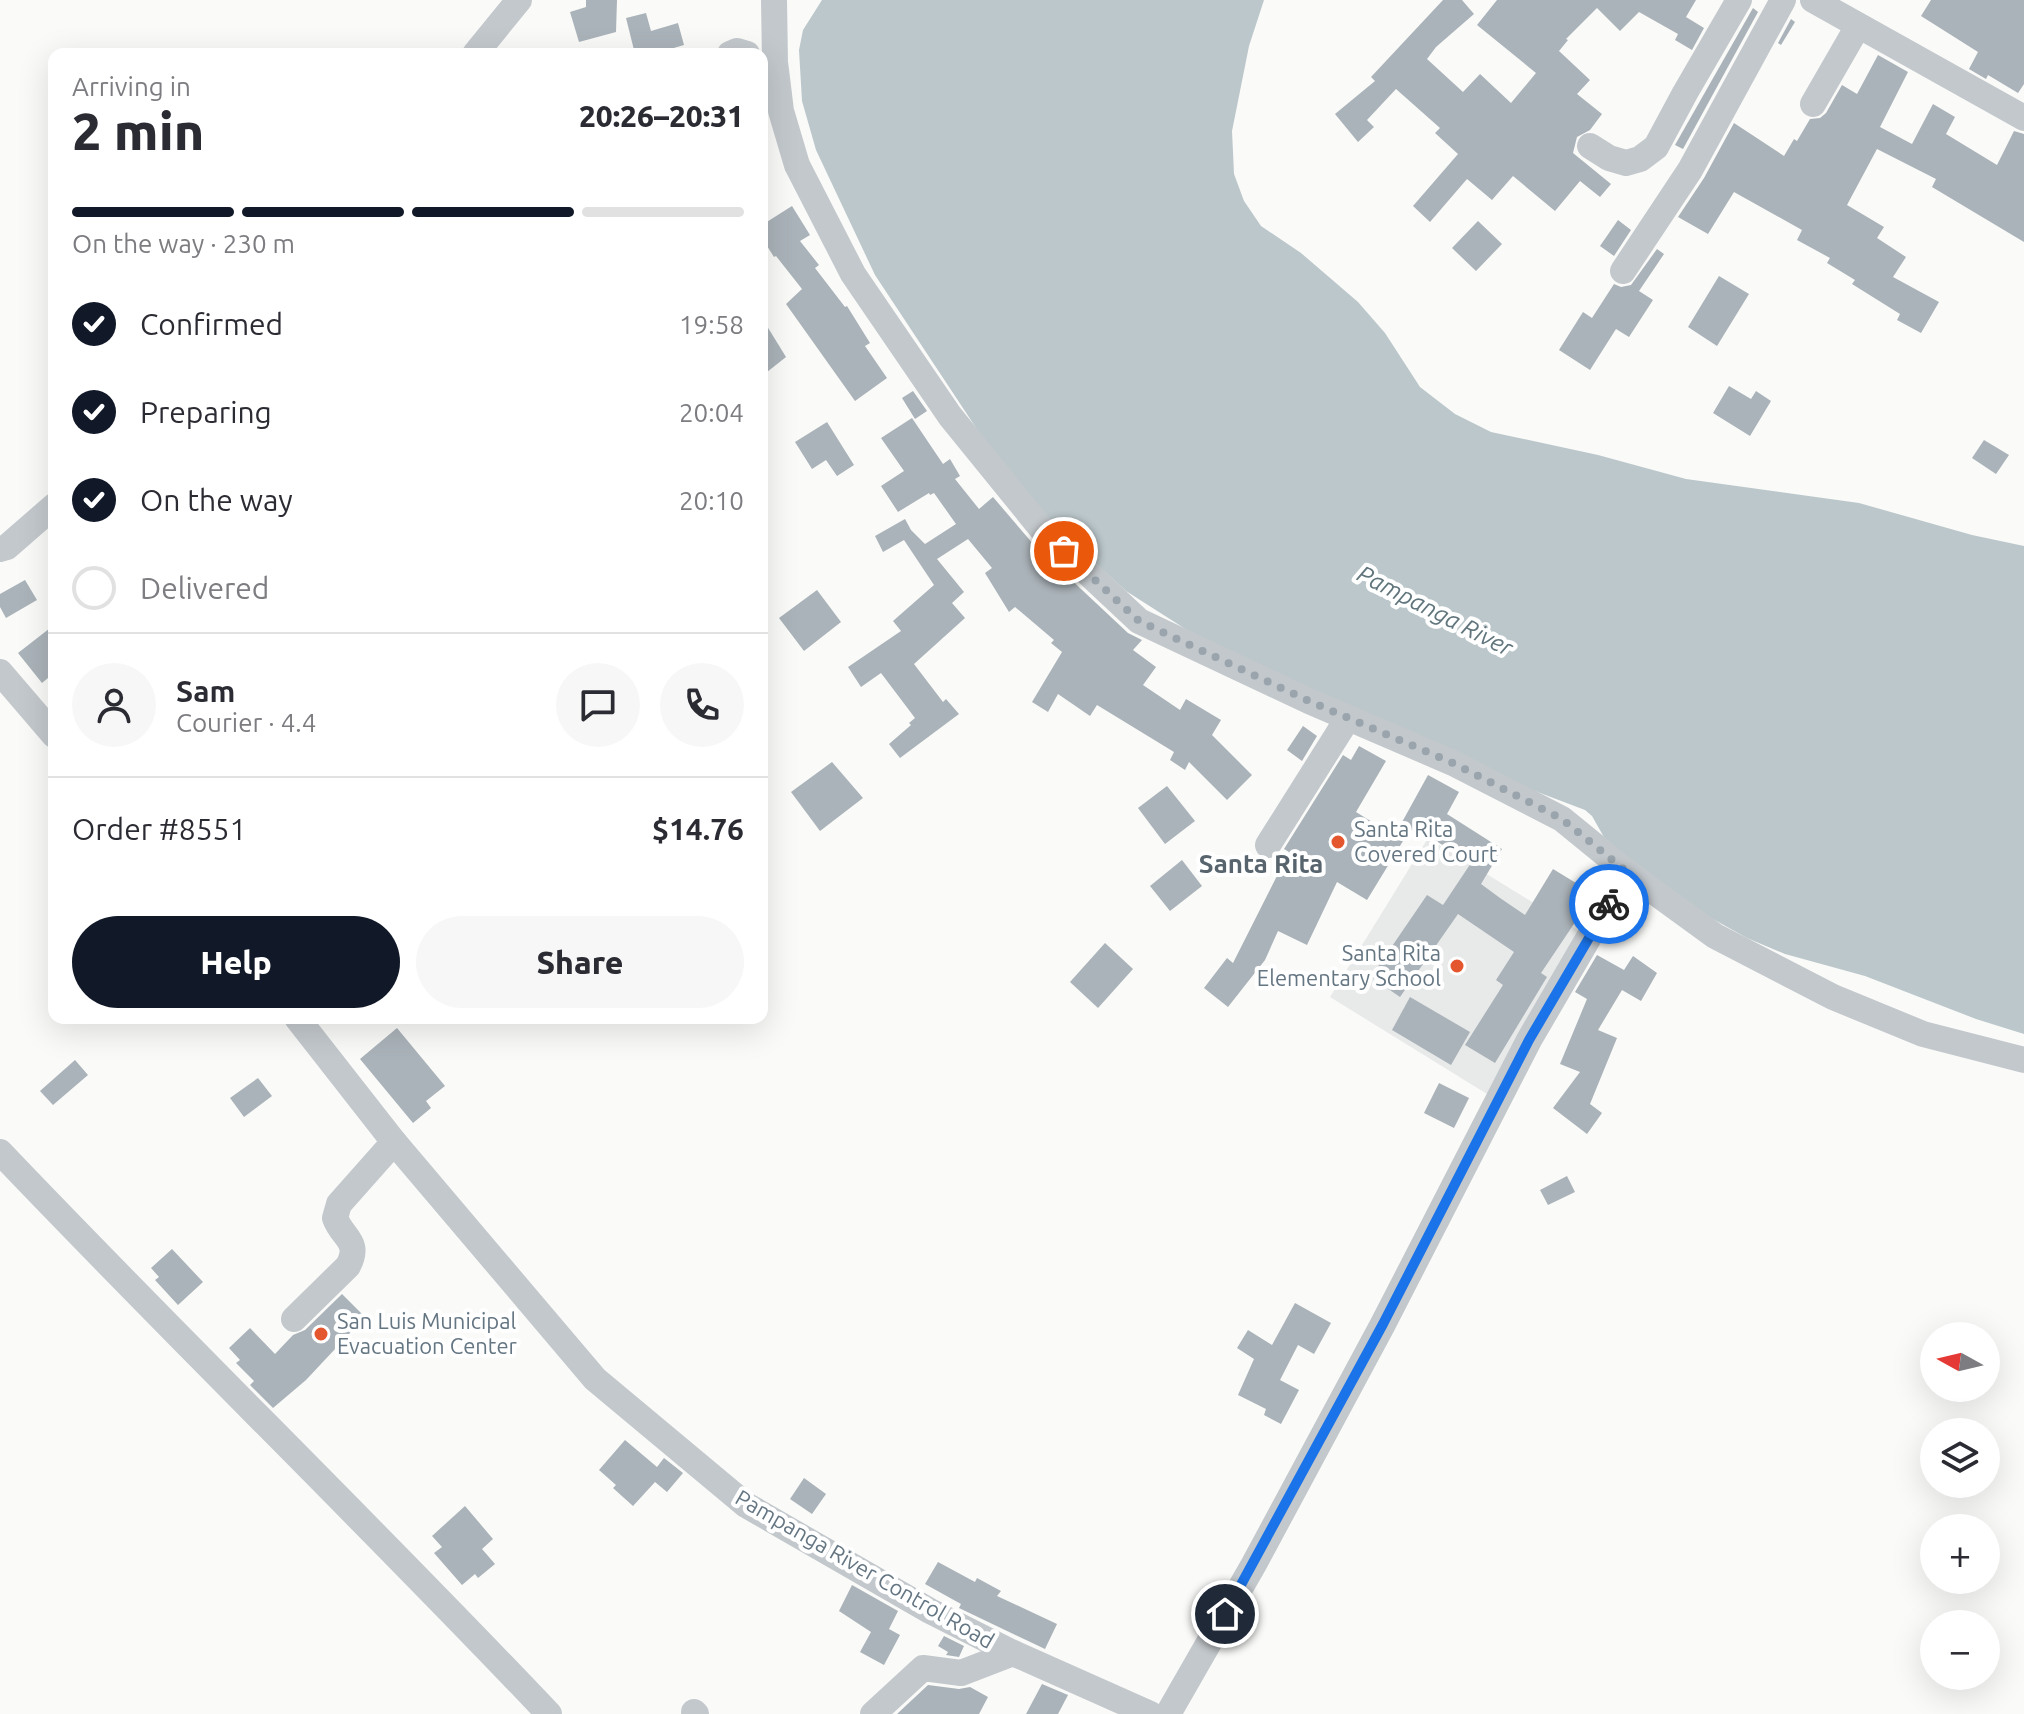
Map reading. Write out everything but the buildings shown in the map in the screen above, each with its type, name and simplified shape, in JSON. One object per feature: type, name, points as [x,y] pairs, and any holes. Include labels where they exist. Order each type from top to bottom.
[{"type":"street","points":[[480,48],[519,0]]},
{"type":"street","points":[[774,0],[768,60],[781,111],[797,165],[853,274],[950,416],[1045,533],[1139,621],[1453,763],[1562,819],[1627,872],[1715,936],[1833,997],[1923,1034],[2024,1060]]},
{"type":"street","points":[[1590,146],[1609,158],[1626,163],[1640,159],[1656,147],[1739,0]]},
{"type":"street","points":[[1623,271],[1690,170],[1783,0]]},
{"type":"street","points":[[1813,0],[2024,118]]},
{"type":"street","points":[[1813,104],[1858,26]]},
{"type":"street","points":[[2,554],[48,512]]},
{"type":"street","points":[[0,672],[48,728]]},
{"type":"street","points":[[1268,845],[1348,718]]},
{"type":"street","points":[[1168,1714],[1254,1564],[1383,1324],[1529,1040],[1627,872]]},
{"type":"street","name":"Pampanga River Control Road","points":[[302,1024],[394,1142],[595,1379],[746,1505],[930,1611],[1013,1653],[1150,1714]]},
{"type":"street","points":[[294,1319],[348,1266],[353,1250],[335,1218],[339,1204],[394,1142]]},
{"type":"street","points":[[0,1152],[132,1291],[409,1567],[549,1714]]},
{"type":"street","points":[[873,1714],[923,1668],[961,1673],[1013,1653]]},
{"type":"shaded area","name":"Santa Rita Elementary School","points":[[1428,838],[1584,934],[1487,1094],[1330,997]]},
{"type":"water","name":"Pampanga River","points":[[822,0],[1264,0],[1249,46],[1232,131],[1234,174],[1244,201],[1261,226],[1301,253],[1358,302],[1385,333],[1420,387],[1455,414],[1491,432],[1598,455],[1686,479],[1859,503],[1972,535],[2024,546],[2024,1034],[1865,976],[1785,954],[1747,938],[1677,899],[1605,839],[1585,810],[1527,788],[1198,637],[1126,591],[1041,513],[994,455],[875,275],[816,150],[802,101],[799,50],[803,30]]},
{"type":"way so far","points":[[1064,551],[1139,621],[1309,701],[1453,763],[1562,819],[1627,872],[1609,904]]},
{"type":"place","name":"Santa Rita Covered Court","points":[[1338,842]]},
{"type":"place","name":"Santa Rita Elementary School","points":[[1457,966]]},
{"type":"place","name":"San Luis Municipal Evacuation Center","points":[[321,1334]]},
{"type":"district","name":"Santa Rita","points":[[1261,864]]},
{"type":"route","points":[[1225,1614],[1383,1324],[1529,1040],[1609,904]]}]
